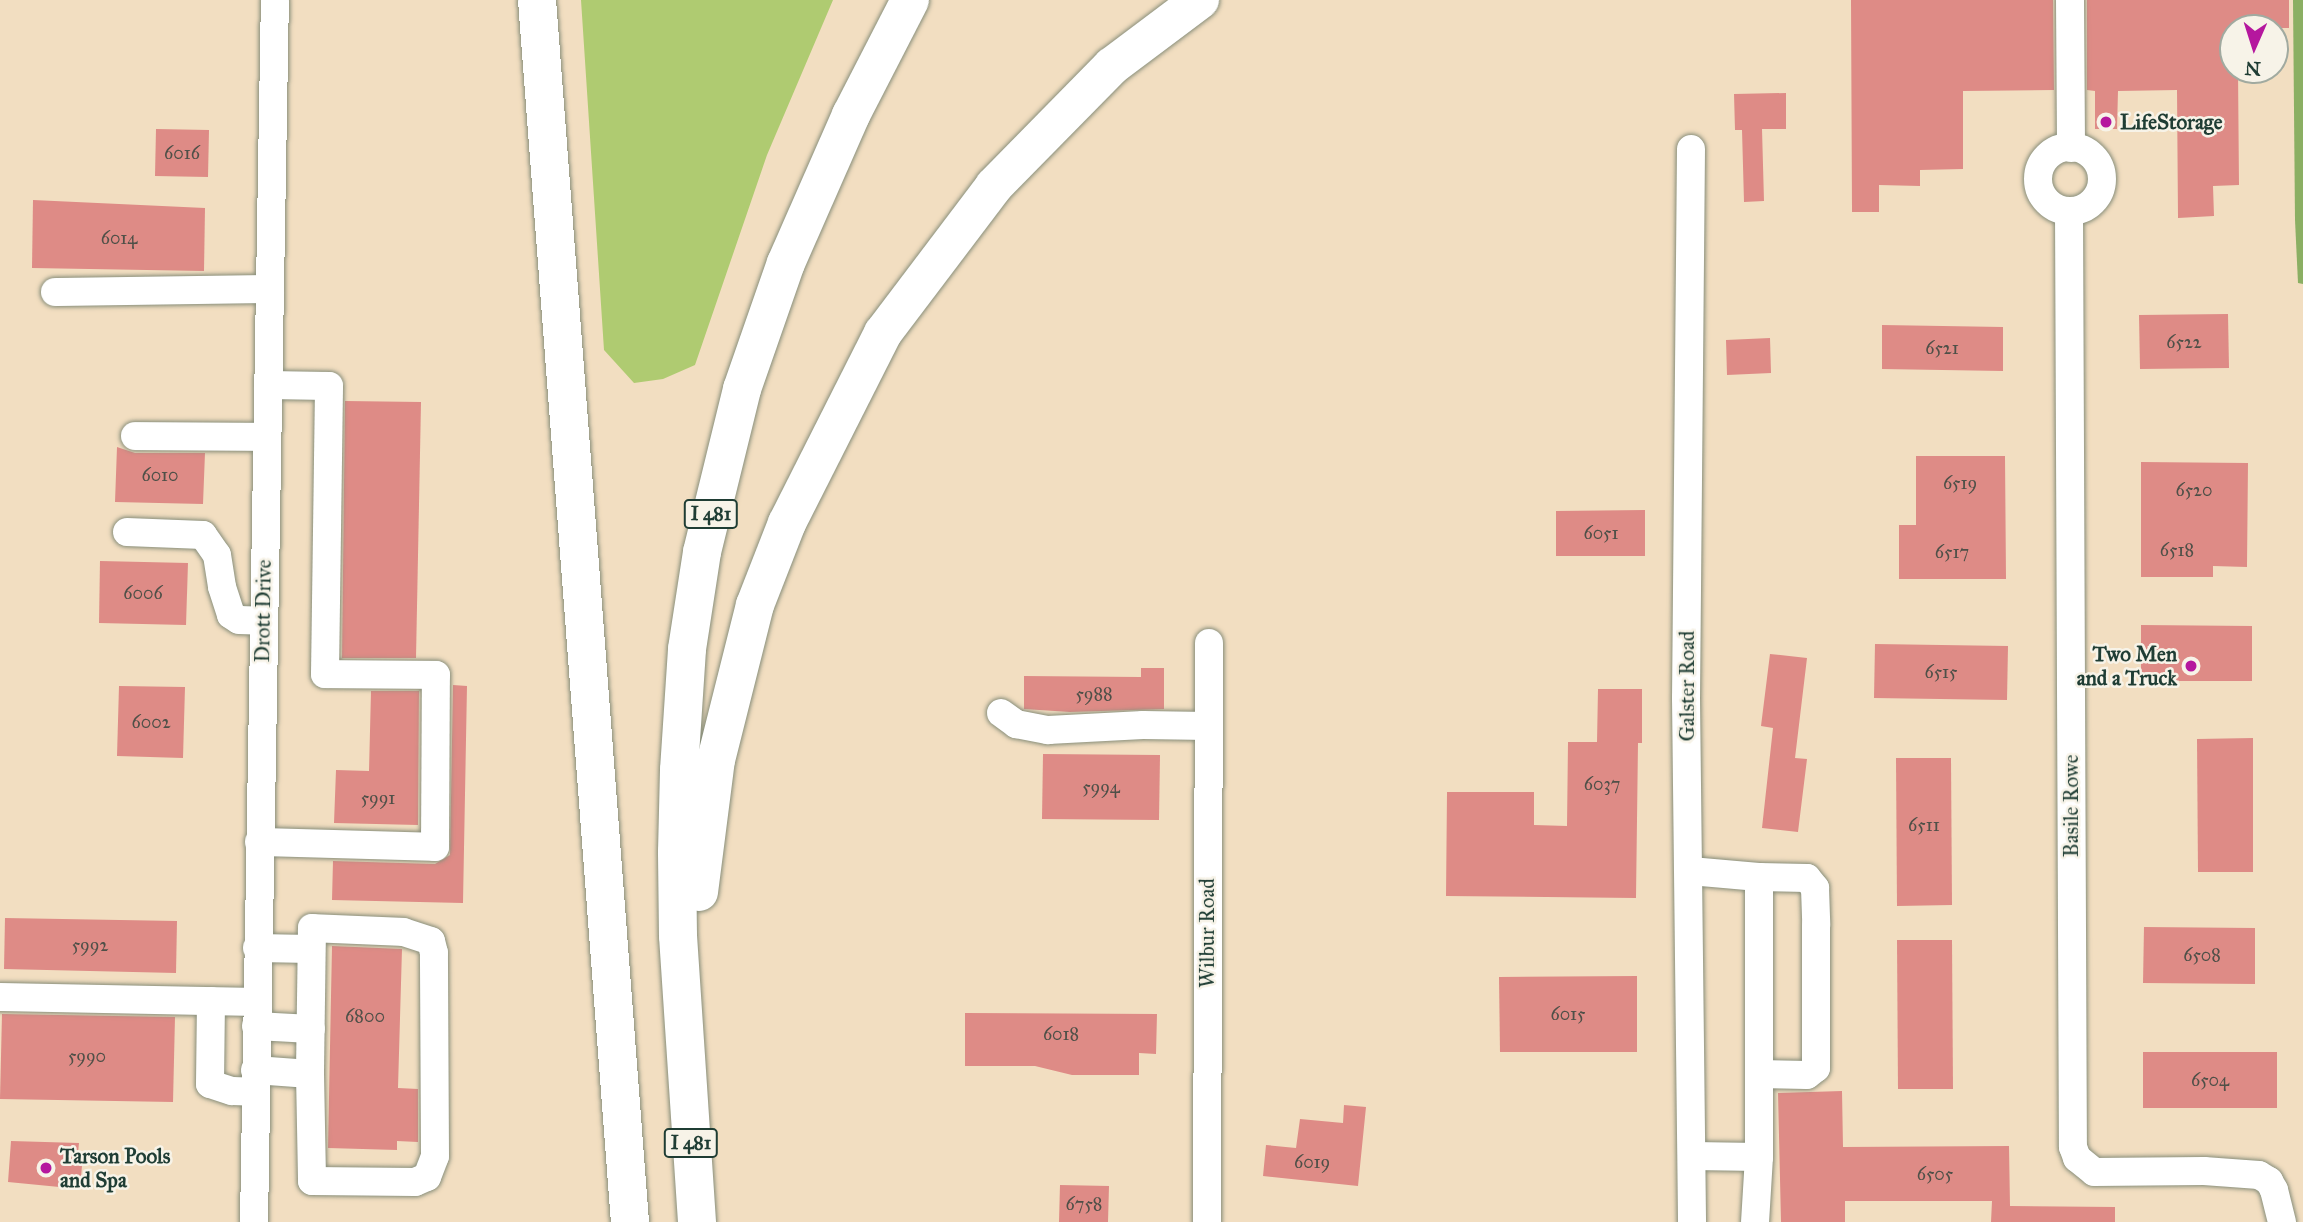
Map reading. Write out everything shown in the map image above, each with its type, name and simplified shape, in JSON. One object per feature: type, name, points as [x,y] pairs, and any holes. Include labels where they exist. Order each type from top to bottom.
[{"type":"highway","points":[[537,0],[630,1222]]},
{"type":"highway","name":"I 481","points":[[696,1222],[678,936],[678,770],[687,649],[702,552],[742,389],[786,262],[828,164],[910,0]]},
{"type":"highway","points":[[685,1065],[702,859],[716,760],[755,605],[787,523],[832,429],[883,332],[994,186],[1112,66],[1200,0]]},
{"type":"street","name":"Drott Drive","points":[[254,1222],[275,0]]},
{"type":"street","points":[[2070,0],[2071,148]]},
{"type":"street","points":[[2071,148],[2090,154],[2099,165],[2102,178],[2096,198],[2079,210],[2069,211],[2056,208],[2046,200],[2040,189],[2038,176],[2042,163],[2052,153],[2071,148]]},
{"type":"street","name":"Galster Road","points":[[1692,149],[1686,698],[1692,1222]]},
{"type":"street","name":"Basile Rowe","points":[[2069,211],[2073,1147],[2077,1158],[2094,1172],[2204,1171],[2259,1175],[2269,1181],[2274,1190],[2282,1222]]},
{"type":"street","points":[[55,292],[270,289]]},
{"type":"street","points":[[259,842],[435,847],[436,675],[325,674],[329,386],[268,385]]},
{"type":"street","points":[[135,436],[267,437]]},
{"type":"street","points":[[127,532],[203,535],[216,555],[231,615],[239,620],[263,621]]},
{"type":"street","name":"Wilbur Road","points":[[1207,1222],[1209,643]]},
{"type":"street","points":[[1001,713],[1016,724],[1048,730],[1143,725],[1208,726]]},
{"type":"street","points":[[1690,872],[1807,878],[1815,888],[1815,1068],[1807,1075],[1759,1074]]},
{"type":"street","points":[[1755,1222],[1759,1157],[1759,877]]},
{"type":"street","points":[[312,928],[403,932],[431,941],[434,953],[435,1156],[427,1177],[415,1182],[312,1181],[312,949],[312,928]]},
{"type":"street","points":[[257,948],[312,949]]},
{"type":"street","points":[[0,998],[211,1001],[311,1029]]},
{"type":"street","points":[[211,1001],[210,1084],[232,1091],[255,1081],[310,1074]]},
{"type":"street","points":[[1693,1156],[1759,1157]]},
{"type":"green space","points":[[581,0],[833,0],[767,155],[695,365],[663,379],[634,383],[604,350]]},
{"type":"green space","points":[[2293,0],[2303,0],[2303,284],[2298,283],[2295,220]]},
{"type":"building","points":[[1851,0],[2053,0],[2054,90],[1963,91],[1963,169],[1920,170],[1920,186],[1879,185],[1879,212],[1852,212]]},
{"type":"building","points":[[2087,0],[2289,0],[2289,14],[2219,14],[2219,84],[2238,84],[2239,185],[2213,186],[2214,216],[2178,218],[2177,90],[2118,91],[2117,129],[2095,129],[2095,91],[2087,90]]},
{"type":"building","points":[[1786,93],[1786,129],[1762,129],[1764,201],[1744,202],[1742,130],[1735,130],[1734,94]]},
{"type":"building","points":[[156,129],[209,130],[208,177],[155,176]]},
{"type":"building","points":[[33,200],[205,208],[204,271],[32,268]]},
{"type":"building","points":[[2228,314],[2229,368],[2140,369],[2139,315]]},
{"type":"building","points":[[1882,325],[2003,327],[2003,371],[1882,369]]},
{"type":"building","points":[[1770,338],[1771,373],[1727,375],[1726,340]]},
{"type":"building","points":[[345,401],[421,402],[416,658],[342,658]]},
{"type":"building","points":[[117,447],[135,453],[205,453],[203,504],[115,502]]},
{"type":"building","points":[[1916,456],[2005,456],[2006,579],[1899,579],[1899,525],[1916,525]]},
{"type":"building","points":[[2141,462],[2248,463],[2247,567],[2213,566],[2213,577],[2141,577]]},
{"type":"building","points":[[1645,510],[1645,556],[1556,556],[1556,511]]},
{"type":"building","points":[[100,561],[188,563],[186,625],[99,623]]},
{"type":"building","points":[[2141,625],[2252,626],[2252,681],[2141,681]]},
{"type":"building","points":[[1875,644],[2008,646],[2007,700],[1874,698]]},
{"type":"building","points":[[1770,654],[1807,658],[1795,758],[1807,759],[1798,832],[1762,828],[1773,728],[1761,726]]},
{"type":"building","points":[[1141,668],[1164,668],[1164,709],[1070,712],[1024,709],[1024,676],[1141,677]]},
{"type":"building","points":[[453,685],[467,686],[463,903],[332,900],[333,861],[435,864],[450,855]]},
{"type":"building","points":[[119,686],[185,687],[183,758],[117,756]]},
{"type":"building","points":[[1598,689],[1642,689],[1642,743],[1638,743],[1636,898],[1446,896],[1447,792],[1534,792],[1534,825],[1567,826],[1568,742],[1597,742]]},
{"type":"building","points":[[371,691],[419,691],[418,825],[334,823],[336,770],[369,771]]},
{"type":"building","points":[[2253,738],[2253,872],[2198,872],[2197,739]]},
{"type":"building","points":[[1043,754],[1160,755],[1159,820],[1042,819]]},
{"type":"building","points":[[1896,758],[1951,758],[1952,905],[1897,906]]},
{"type":"building","points":[[5,918],[177,921],[176,973],[4,969]]},
{"type":"building","points":[[2144,927],[2255,928],[2255,984],[2143,983]]},
{"type":"building","points":[[1897,940],[1952,940],[1953,1089],[1898,1089]]},
{"type":"building","points":[[332,946],[402,949],[398,1088],[418,1089],[418,1142],[397,1141],[397,1150],[328,1148]]},
{"type":"building","points":[[1637,976],[1637,1052],[1500,1052],[1499,977]]},
{"type":"building","points":[[965,1013],[1157,1014],[1156,1054],[1139,1053],[1139,1075],[1072,1075],[1035,1066],[965,1066]]},
{"type":"building","points":[[2,1014],[175,1017],[173,1102],[0,1099]]},
{"type":"building","points":[[2143,1052],[2277,1052],[2277,1108],[2143,1108]]},
{"type":"building","points":[[1842,1091],[1843,1147],[2009,1146],[2010,1206],[2115,1207],[2115,1222],[1991,1222],[1992,1201],[1845,1201],[1845,1222],[1781,1222],[1778,1093]]},
{"type":"building","points":[[1344,1105],[1366,1107],[1358,1186],[1263,1176],[1266,1145],[1296,1148],[1300,1119],[1343,1123]]},
{"type":"building","name":"Tarson Pools and Spa","points":[[11,1141],[79,1143],[78,1153],[83,1154],[80,1189],[8,1182]]},
{"type":"building","points":[[1060,1185],[1109,1186],[1108,1222],[1059,1222]]},
{"type":"place","name":"LifeStorage","points":[[2106,122]]},
{"type":"place","name":"Two Men and a Truck","points":[[2191,666]]},
{"type":"place","name":"Tarson Pools and Spa","points":[[46,1168]]}]
